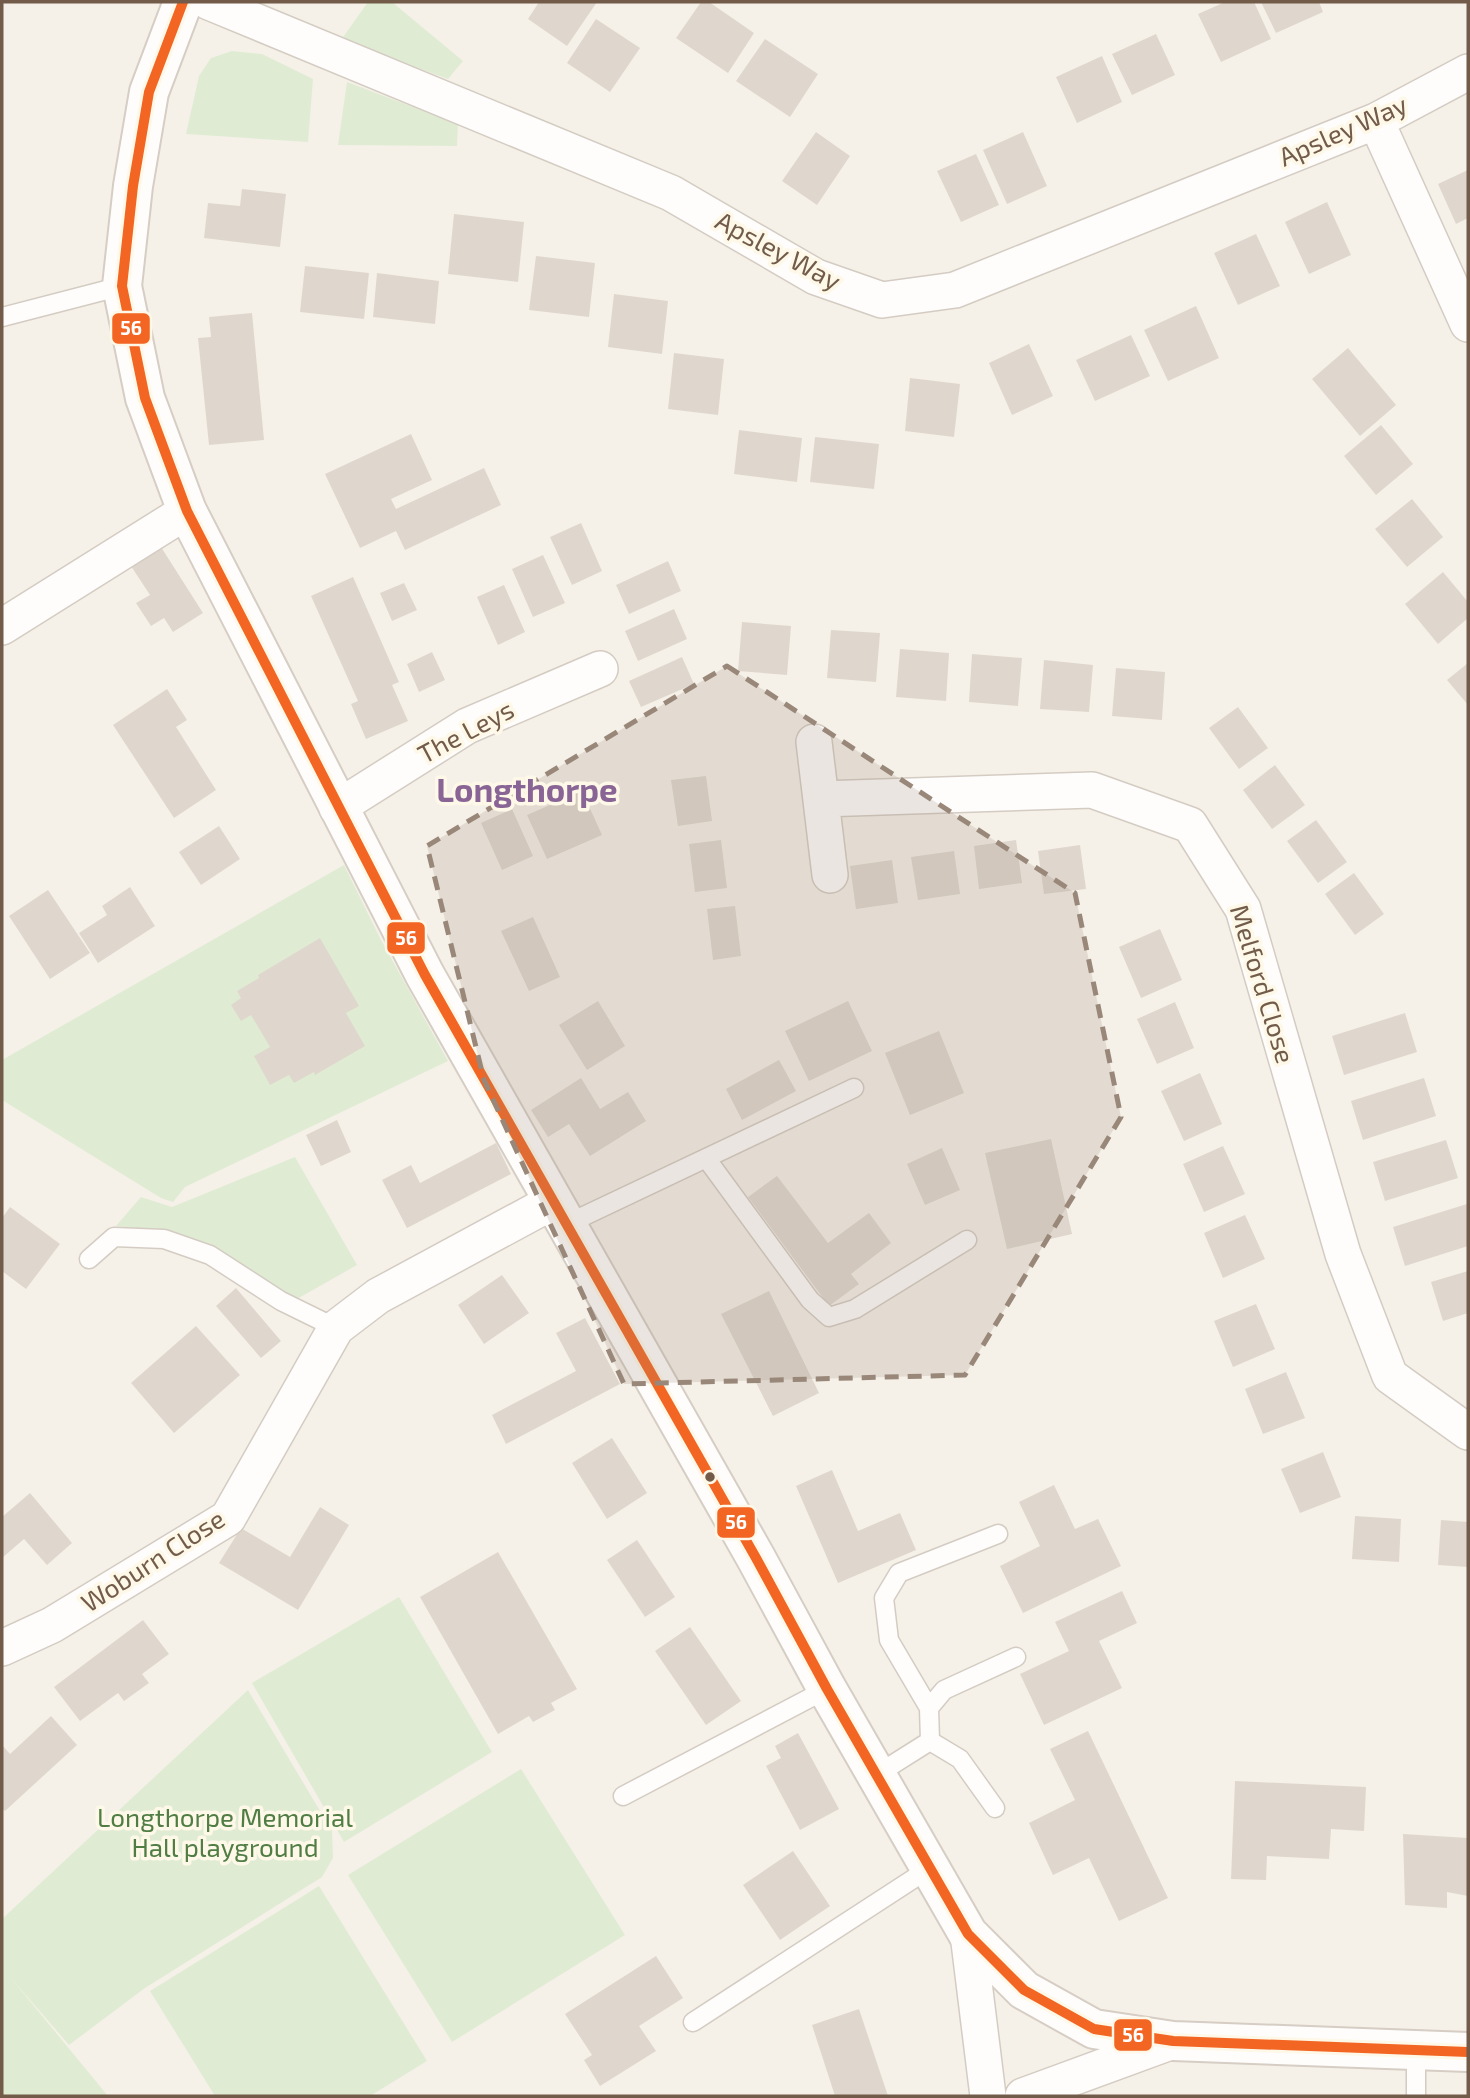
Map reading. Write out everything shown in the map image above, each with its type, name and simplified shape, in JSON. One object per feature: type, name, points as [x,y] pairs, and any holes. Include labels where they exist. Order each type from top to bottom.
[{"type":"street","points":[[183,2],[149,92],[133,186],[122,286],[145,398],[187,512],[425,975],[968,1934],[1024,1990],[1094,2029],[1173,2041],[1468,2052]]},
{"type":"street","name":"Apsley Way","points":[[209,2],[671,193],[816,276],[882,300],[955,290],[1376,121],[1468,72]]},
{"type":"street","points":[[1376,121],[1468,324]]},
{"type":"street","points":[[2,627],[187,512]]},
{"type":"street","name":"The Leys","points":[[337,808],[467,726],[600,668]]},
{"type":"street","points":[[814,742],[830,875]]},
{"type":"street","name":"Melford Close","points":[[821,799],[1092,790],[1190,825],[1243,909],[1343,1254],[1390,1376],[1468,1432]]},
{"type":"street","name":"Woburn Close","points":[[2,1648],[52,1625],[228,1518],[336,1328],[378,1296],[559,1213]]},
{"type":"street","points":[[968,1934],[988,2096]]},
{"type":"street","points":[[1023,2096],[1173,2041]]},
{"type":"lane","points":[[2,317],[122,286]]},
{"type":"lane","points":[[559,1213],[706,1158],[854,1088]]},
{"type":"lane","points":[[706,1158],[810,1300],[829,1317],[855,1309],[967,1240]]},
{"type":"lane","points":[[89,1259],[114,1237],[164,1239],[210,1255],[281,1301],[336,1328]]},
{"type":"lane","points":[[930,1741],[929,1708],[889,1640],[884,1598],[899,1573],[998,1534]]},
{"type":"lane","points":[[929,1708],[944,1690],[1016,1657]]},
{"type":"lane","points":[[623,1797],[827,1689]]},
{"type":"lane","points":[[876,1775],[930,1741]]},
{"type":"lane","points":[[930,1741],[960,1759],[995,1808]]},
{"type":"lane","points":[[692,2022],[930,1868]]},
{"type":"lane","points":[[1416,2050],[1416,2096]]},
{"type":"highlighted area","points":[[727,666],[1075,893],[1121,1117],[965,1375],[624,1384],[484,1080],[427,846]]},
{"type":"green space","points":[[368,2],[392,2],[463,61],[448,79],[341,40]]},
{"type":"green space","points":[[232,51],[262,54],[313,79],[308,142],[186,134],[199,76],[211,58]]},
{"type":"green space","points":[[347,82],[458,124],[457,146],[338,145]]},
{"type":"green space","points":[[344,865],[380,938],[448,1061],[185,1187],[173,1202],[161,1198],[2,1100],[2,1060]]},
{"type":"green space","points":[[295,1157],[357,1265],[297,1299],[208,1243],[158,1230],[116,1226],[141,1197],[172,1207]]},
{"type":"green space","points":[[399,1597],[492,1752],[344,1842],[252,1683]]},
{"type":"green space","name":"Longthorpe Memorial Hall playground","points":[[248,1690],[332,1831],[333,1858],[322,1877],[145,1988],[69,2045],[11,1978],[108,2096],[2,2096],[2,1919]]},
{"type":"green space","points":[[521,1769],[625,1935],[452,2042],[348,1875]]},
{"type":"green space","points":[[319,1886],[427,2061],[370,2096],[215,2096],[150,1991]]},
{"type":"building","points":[[539,2],[597,2],[567,46],[528,19]]},
{"type":"building","points":[[701,2],[709,2],[754,33],[728,73],[676,38]]},
{"type":"building","points":[[1225,2],[1254,2],[1271,39],[1221,62],[1198,14]]},
{"type":"building","points":[[1261,2],[1319,2],[1323,12],[1276,33]]},
{"type":"building","points":[[596,19],[640,48],[610,92],[567,63]]},
{"type":"building","points":[[1156,34],[1175,75],[1132,95],[1112,54]]},
{"type":"building","points":[[765,39],[818,74],[790,117],[736,81]]},
{"type":"building","points":[[1102,56],[1122,102],[1077,123],[1056,77]]},
{"type":"building","points":[[816,132],[850,156],[817,205],[782,181]]},
{"type":"building","points":[[1023,132],[1047,186],[1007,204],[983,150]]},
{"type":"building","points":[[976,154],[999,205],[961,222],[937,171]]},
{"type":"building","points":[[1468,170],[1468,218],[1456,224],[1438,184]]},
{"type":"building","points":[[242,189],[286,194],[280,247],[204,238],[208,203],[240,206]]},
{"type":"building","points":[[1327,202],[1351,255],[1309,274],[1285,222]]},
{"type":"building","points":[[454,214],[524,222],[518,282],[448,274]]},
{"type":"building","points":[[1256,234],[1280,286],[1238,305],[1214,253]]},
{"type":"building","points":[[536,256],[595,263],[589,317],[529,310]]},
{"type":"building","points":[[305,266],[369,273],[364,319],[300,312]]},
{"type":"building","points":[[377,273],[439,281],[435,324],[373,317]]},
{"type":"building","points":[[614,294],[668,301],[662,354],[608,347]]},
{"type":"building","points":[[1196,306],[1219,358],[1168,381],[1144,330]]},
{"type":"building","points":[[252,313],[264,440],[209,445],[198,338],[211,337],[209,317]]},
{"type":"building","points":[[1131,335],[1150,376],[1095,401],[1076,360]]},
{"type":"building","points":[[1029,344],[1053,396],[1012,415],[989,363]]},
{"type":"building","points":[[1348,348],[1396,405],[1360,436],[1312,379]]},
{"type":"building","points":[[674,353],[724,359],[718,415],[668,409]]},
{"type":"building","points":[[910,378],[960,384],[954,437],[905,431]]},
{"type":"building","points":[[1381,425],[1413,464],[1376,495],[1344,456]]},
{"type":"building","points":[[739,430],[802,438],[797,482],[734,474]]},
{"type":"building","points":[[411,434],[432,480],[391,499],[396,509],[484,468],[501,505],[405,550],[396,531],[360,548],[325,474]]},
{"type":"building","points":[[815,437],[879,444],[874,489],[810,482]]},
{"type":"building","points":[[1412,499],[1443,537],[1407,567],[1375,529]]},
{"type":"building","points":[[581,523],[602,571],[572,585],[550,537]]},
{"type":"building","points":[[161,547],[203,613],[173,632],[164,618],[151,626],[136,603],[150,595],[131,566]]},
{"type":"building","points":[[543,555],[565,603],[533,617],[512,569]]},
{"type":"building","points":[[668,561],[681,591],[629,614],[616,585]]},
{"type":"building","points":[[1443,572],[1468,602],[1468,618],[1438,644],[1405,604]]},
{"type":"building","points":[[353,577],[399,682],[392,685],[408,721],[366,739],[351,704],[358,701],[311,596]]},
{"type":"building","points":[[404,583],[417,610],[392,621],[380,593]]},
{"type":"building","points":[[504,585],[525,632],[498,645],[477,597]]},
{"type":"building","points":[[674,609],[687,639],[638,661],[625,631]]},
{"type":"building","points":[[742,622],[791,626],[787,675],[738,671]]},
{"type":"building","points":[[831,630],[880,633],[876,682],[827,678]]},
{"type":"building","points":[[900,649],[949,653],[946,701],[896,697]]},
{"type":"building","points":[[432,652],[445,680],[419,692],[407,664]]},
{"type":"building","points":[[972,654],[1022,658],[1018,706],[969,702]]},
{"type":"building","points":[[682,657],[694,684],[641,707],[629,681]]},
{"type":"building","points":[[1044,660],[1093,665],[1089,712],[1040,709]]},
{"type":"building","points":[[1468,663],[1468,705],[1447,680]]},
{"type":"building","points":[[1116,668],[1165,672],[1162,720],[1112,716]]},
{"type":"building","points":[[167,689],[187,720],[176,727],[216,790],[174,818],[113,725]]},
{"type":"building","points":[[1238,707],[1268,748],[1239,769],[1209,728]]},
{"type":"building","points":[[1275,765],[1305,805],[1272,829],[1243,790]]},
{"type":"building","points":[[706,776],[712,821],[678,826],[671,780]]},
{"type":"building","points":[[582,791],[602,835],[547,859],[527,815]]},
{"type":"building","points":[[512,809],[533,856],[502,870],[481,823]]},
{"type":"building","points":[[1316,820],[1347,862],[1318,883],[1287,841]]},
{"type":"building","points":[[219,826],[240,859],[201,885],[179,852]]},
{"type":"building","points":[[721,840],[727,888],[695,892],[689,844]]},
{"type":"building","points":[[1016,840],[1022,883],[979,889],[974,846]]},
{"type":"building","points":[[1080,845],[1086,889],[1044,894],[1038,851]]},
{"type":"building","points":[[954,851],[960,894],[918,900],[911,857]]},
{"type":"building","points":[[892,860],[898,903],[856,909],[850,866]]},
{"type":"building","points":[[1354,873],[1384,914],[1355,935],[1325,894]]},
{"type":"building","points":[[130,887],[155,926],[98,963],[79,933],[107,915],[102,906]]},
{"type":"building","points":[[48,890],[90,953],[50,979],[9,916]]},
{"type":"building","points":[[735,906],[741,956],[713,960],[707,909]]},
{"type":"building","points":[[533,917],[560,977],[529,991],[501,931]]},
{"type":"building","points":[[1160,929],[1182,980],[1141,998],[1119,947]]},
{"type":"building","points":[[320,938],[359,1006],[346,1013],[365,1046],[315,1075],[314,1072],[294,1083],[289,1075],[270,1085],[254,1056],[270,1047],[251,1015],[241,1021],[231,1005],[241,998],[237,991],[259,978],[258,975]]},
{"type":"building","points":[[598,1001],[625,1046],[587,1070],[559,1025]]},
{"type":"building","points":[[848,1001],[872,1051],[809,1081],[785,1031]]},
{"type":"building","points":[[1175,1002],[1194,1048],[1157,1064],[1137,1019]]},
{"type":"building","points":[[1405,1013],[1417,1052],[1344,1075],[1332,1036]]},
{"type":"building","points":[[939,1031],[964,1093],[910,1115],[885,1053]]},
{"type":"building","points":[[779,1060],[796,1091],[742,1120],[726,1089]]},
{"type":"building","points":[[1200,1073],[1222,1124],[1184,1141],[1161,1091]]},
{"type":"building","points":[[581,1078],[600,1109],[628,1092],[646,1121],[590,1156],[569,1124],[548,1137],[531,1110]]},
{"type":"building","points":[[1424,1078],[1436,1116],[1363,1140],[1351,1101]]},
{"type":"building","points":[[337,1120],[351,1152],[321,1166],[306,1135]]},
{"type":"building","points":[[1051,1139],[1072,1234],[1007,1249],[985,1153]]},
{"type":"building","points":[[1446,1140],[1458,1178],[1385,1201],[1373,1162]]},
{"type":"building","points":[[496,1143],[511,1174],[407,1228],[382,1180],[411,1165],[420,1183]]},
{"type":"building","points":[[1223,1146],[1245,1194],[1204,1212],[1183,1164]]},
{"type":"building","points":[[942,1148],[960,1190],[925,1205],[907,1164]]},
{"type":"building","points":[[777,1176],[828,1243],[869,1213],[891,1243],[851,1274],[859,1284],[829,1306],[748,1197]]},
{"type":"building","points":[[1467,1204],[1468,1246],[1405,1266],[1393,1227]]},
{"type":"building","points":[[10,1207],[60,1244],[26,1289],[2,1271],[2,1218]]},
{"type":"building","points":[[1245,1215],[1265,1259],[1223,1278],[1204,1233]]},
{"type":"building","points":[[1468,1271],[1468,1313],[1443,1321],[1431,1282]]},
{"type":"building","points":[[502,1275],[529,1313],[484,1344],[458,1305]]},
{"type":"building","points":[[236,1288],[281,1341],[261,1358],[216,1306]]},
{"type":"building","points":[[769,1291],[819,1393],[773,1416],[721,1314]]},
{"type":"building","points":[[1256,1304],[1275,1349],[1233,1367],[1214,1321]]},
{"type":"building","points":[[585,1318],[620,1384],[506,1444],[492,1415],[576,1371],[556,1333]]},
{"type":"building","points":[[196,1326],[240,1375],[174,1433],[131,1383]]},
{"type":"building","points":[[1286,1372],[1305,1418],[1263,1434],[1245,1389]]},
{"type":"building","points":[[612,1438],[647,1493],[607,1519],[572,1463]]},
{"type":"building","points":[[1323,1452],[1341,1497],[1300,1513],[1281,1469]]},
{"type":"building","points":[[832,1470],[858,1531],[900,1513],[916,1550],[838,1583],[796,1486]]},
{"type":"building","points":[[1054,1485],[1075,1529],[1098,1519],[1121,1566],[1023,1613],[1000,1566],[1040,1546],[1019,1502]]},
{"type":"building","points":[[30,1493],[72,1543],[47,1565],[24,1539],[2,1558],[2,1517]]},
{"type":"building","points":[[320,1507],[349,1525],[298,1610],[219,1563],[241,1528],[290,1557]]},
{"type":"building","points":[[1355,1516],[1401,1519],[1399,1562],[1352,1559]]},
{"type":"building","points":[[1441,1520],[1468,1522],[1468,1567],[1438,1565]]},
{"type":"building","points":[[637,1540],[675,1597],[645,1617],[607,1560]]},
{"type":"building","points":[[498,1552],[577,1689],[551,1703],[555,1710],[533,1722],[529,1716],[498,1734],[420,1597]]},
{"type":"building","points":[[1122,1591],[1137,1623],[1099,1641],[1122,1688],[1044,1725],[1020,1674],[1069,1651],[1055,1622]]},
{"type":"building","points":[[143,1620],[169,1654],[142,1674],[149,1683],[124,1701],[118,1693],[80,1721],[54,1687]]},
{"type":"building","points":[[690,1627],[741,1701],[706,1725],[655,1651]]},
{"type":"building","points":[[51,1716],[77,1745],[5,1811],[2,1808],[2,1745],[10,1754]]},
{"type":"building","points":[[1088,1731],[1168,1898],[1119,1921],[1089,1858],[1053,1875],[1029,1823],[1075,1800],[1050,1749]]},
{"type":"building","points":[[798,1733],[839,1809],[800,1830],[766,1766],[781,1758],[775,1746]]},
{"type":"building","points":[[1235,1781],[1366,1787],[1364,1831],[1331,1829],[1329,1859],[1267,1856],[1266,1880],[1231,1879]]},
{"type":"building","points":[[1403,1834],[1468,1838],[1468,1896],[1447,1892],[1447,1908],[1405,1905]]},
{"type":"building","points":[[793,1851],[830,1906],[780,1940],[743,1885]]},
{"type":"building","points":[[656,1956],[683,1998],[639,2026],[656,2051],[600,2086],[584,2060],[592,2055],[565,2014]]},
{"type":"building","points":[[859,2009],[888,2096],[835,2096],[812,2025]]},
{"type":"transit line","name":"56","points":[[183,2],[149,92],[133,186],[122,286],[145,398],[187,511],[425,975],[968,1934],[1024,1990],[1094,2029],[1173,2041],[1468,2052]]},
{"type":"district","name":"Longthorpe","points":[[527,790]]}]
